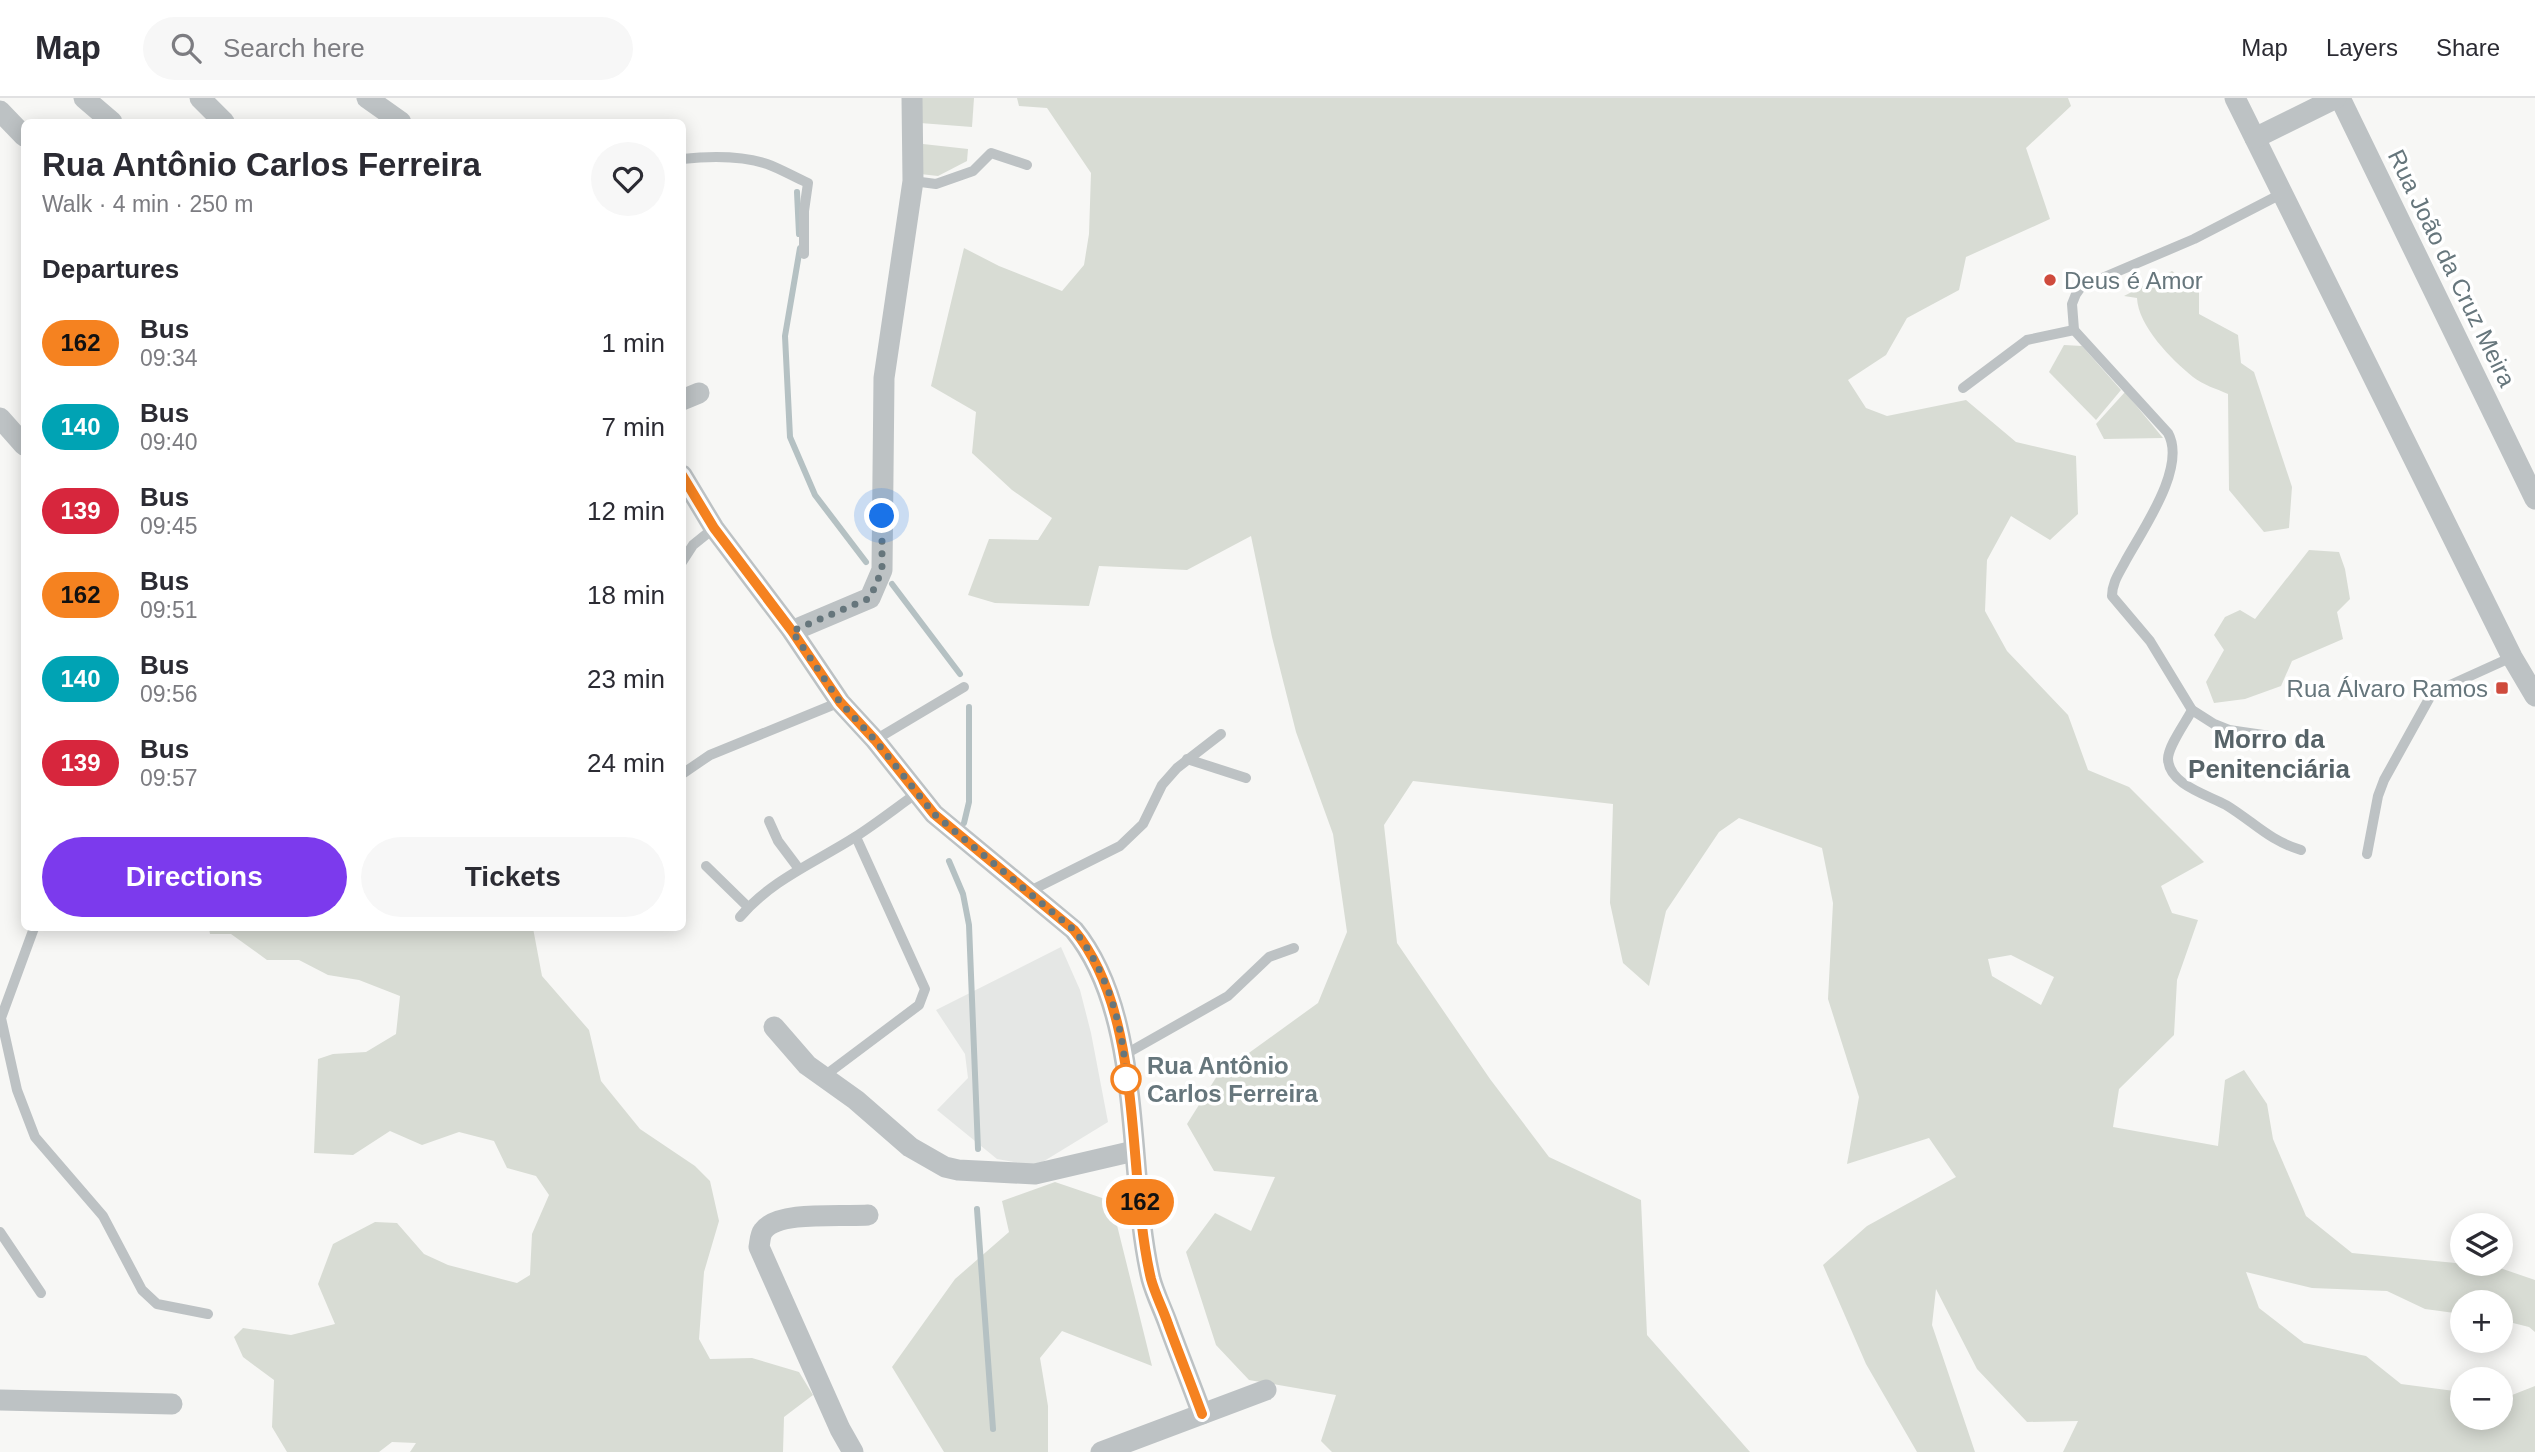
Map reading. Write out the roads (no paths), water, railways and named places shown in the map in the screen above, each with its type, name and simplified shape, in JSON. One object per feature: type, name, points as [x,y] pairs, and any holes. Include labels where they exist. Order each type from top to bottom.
[{"type":"street","points":[[84,98],[108,119]]},
{"type":"street","points":[[200,98],[221,119]]},
{"type":"street","points":[[367,98],[397,119]]},
{"type":"street","points":[[792,631],[870,598],[882,570],[884,378],[913,181],[912,98]]},
{"type":"street","points":[[2235,98],[2512,657],[2535,696]]},
{"type":"street","points":[[2255,138],[2338,98]]},
{"type":"street","name":"Rua João da Cruz Meira","points":[[2338,98],[2535,499]]},
{"type":"street","points":[[0,111],[21,133]]},
{"type":"street","points":[[0,418],[21,442]]},
{"type":"street","points":[[686,482],[714,528],[792,631],[840,702],[941,821],[1074,930],[1089,949],[1106,988],[1124,1055],[1133,1151],[1152,1280],[1202,1414]]},
{"type":"street","points":[[774,1027],[807,1065],[856,1100],[910,1147],[931,1160],[958,1170],[1035,1174],[1133,1151]]},
{"type":"street","points":[[853,1452],[840,1429],[759,1247],[762,1232],[774,1221],[868,1215]]},
{"type":"street","points":[[1101,1452],[1266,1390]]},
{"type":"street","points":[[0,1400],[172,1404]]},
{"type":"lane","points":[[913,181],[936,184],[973,171],[991,153],[1027,165]]},
{"type":"lane","points":[[686,159],[729,157],[749,160],[767,164],[808,183],[804,211],[804,254]]},
{"type":"lane","points":[[2277,737],[2229,730],[2192,710],[2150,641],[2112,596],[2116,578],[2160,497],[2172,467],[2173,442],[2168,433],[2074,330],[2072,304],[2081,287],[2194,239],[2283,192]]},
{"type":"lane","points":[[1963,388],[2027,340],[2074,330]]},
{"type":"lane","points":[[686,556],[693,545],[714,528]]},
{"type":"lane","points":[[2367,854],[2378,796],[2384,780],[2430,697],[2437,691],[2512,657]]},
{"type":"lane","points":[[875,740],[964,687]]},
{"type":"lane","points":[[686,771],[710,755],[840,702]]},
{"type":"lane","points":[[2192,710],[2170,751],[2168,761],[2173,773],[2186,785],[2227,806],[2261,832],[2284,845],[2301,850]]},
{"type":"lane","points":[[1028,892],[1120,846],[1143,824],[1162,785],[1187,759],[1222,734]]},
{"type":"lane","points":[[1187,759],[1246,778]]},
{"type":"lane","points":[[740,917],[748,907],[799,869],[856,837],[917,793]]},
{"type":"lane","points":[[769,821],[778,841],[799,869]]},
{"type":"lane","points":[[823,1077],[919,1005],[925,989],[856,837]]},
{"type":"lane","points":[[706,866],[748,907]]},
{"type":"lane","points":[[33,931],[0,1019],[17,1090],[35,1137],[103,1216],[142,1290],[157,1304],[208,1314]]},
{"type":"lane","points":[[1124,1055],[1239,989],[1269,957],[1294,948]]},
{"type":"lane","points":[[0,1232],[41,1293]]},
{"type":"waterway","points":[[797,192],[799,234]]},
{"type":"waterway","points":[[800,248],[785,336],[790,437],[815,495],[866,562]]},
{"type":"waterway","points":[[892,584],[960,674]]},
{"type":"waterway","points":[[964,823],[969,802],[969,707]]},
{"type":"waterway","points":[[949,861],[963,894],[969,925],[978,1149]]},
{"type":"waterway","points":[[977,1209],[993,1429]]},
{"type":"place","name":"Deus é Amor","points":[[2050,280]]},
{"type":"place","name":"Rua Álvaro Ramos","points":[[2502,688]]},
{"type":"place","name":"Rua Antônio Carlos Ferreira","points":[[1126,1079]]},
{"type":"district","name":"Morro da Penitenciária","points":[[2269,754]]}]
